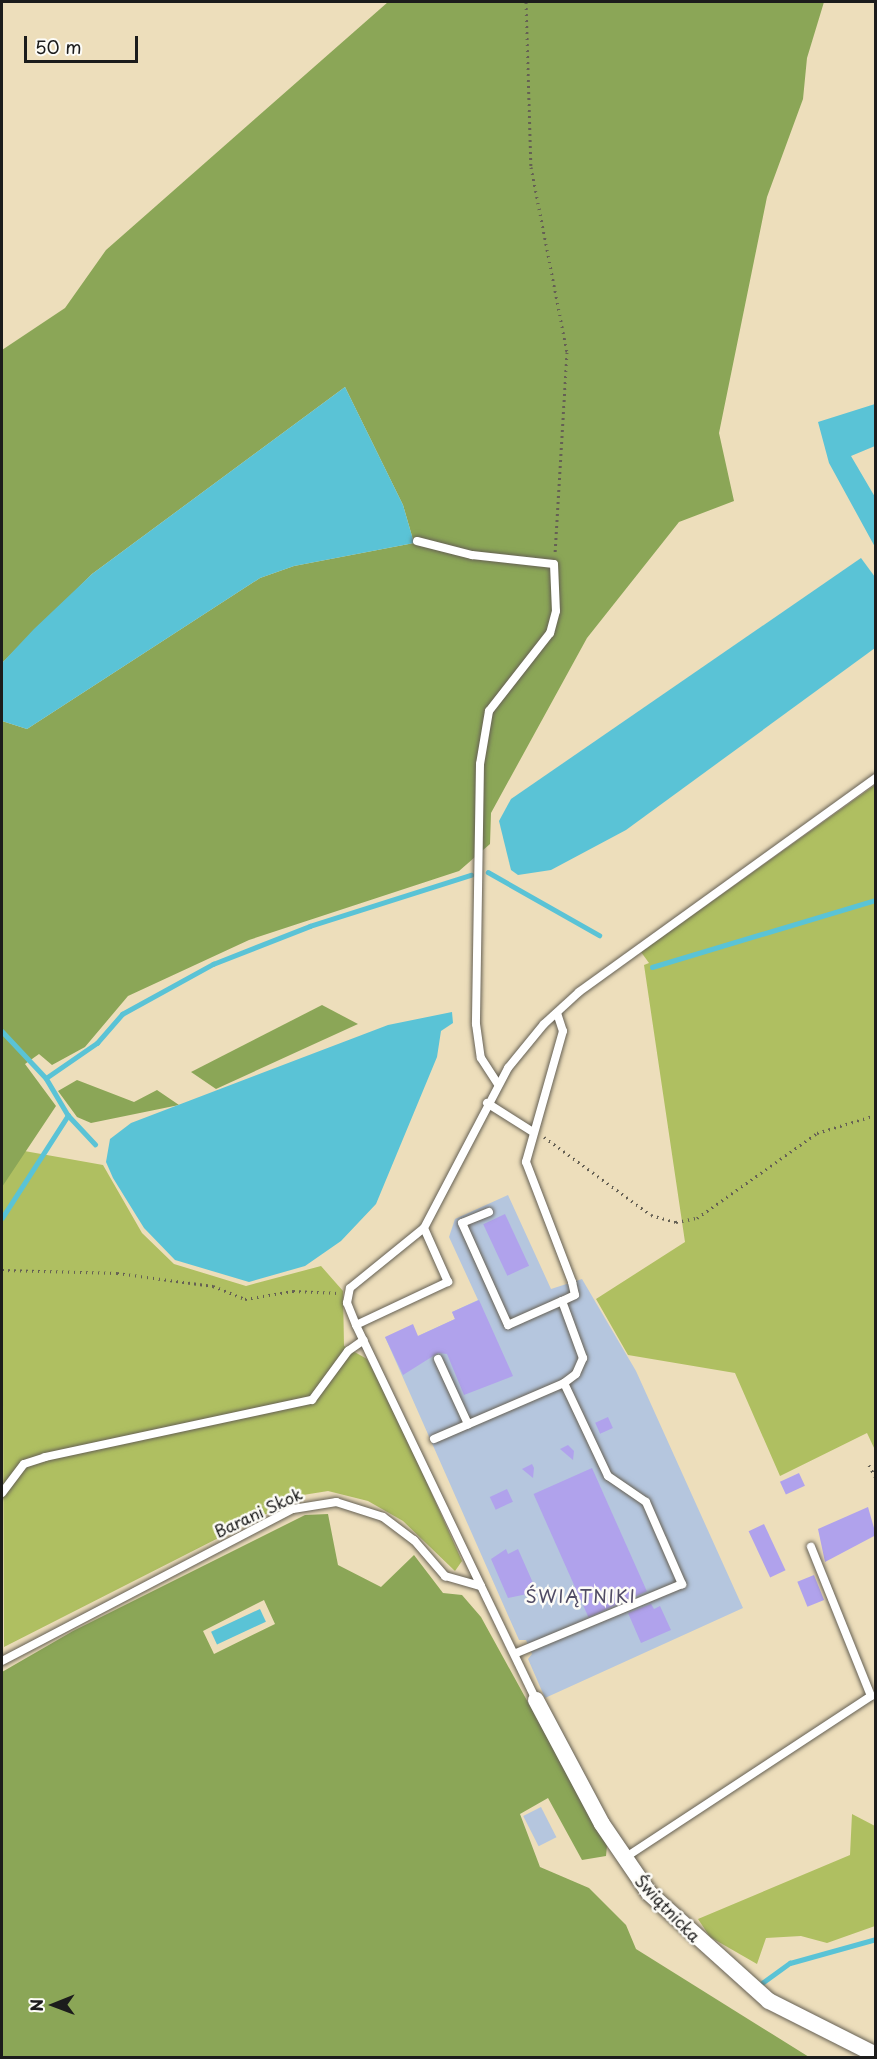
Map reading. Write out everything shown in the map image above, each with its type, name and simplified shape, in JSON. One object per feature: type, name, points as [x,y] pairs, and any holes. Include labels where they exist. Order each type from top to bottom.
[{"type":"street","name":"Świątnicka","points":[[536,1700],[623,1859],[676,1921],[750,1988],[876,2055]]},
{"type":"lane","points":[[417,541],[472,555],[554,564],[556,611],[550,633],[489,711],[480,764],[476,1024],[481,1058],[498,1084]]},
{"type":"lane","points":[[482,1586],[357,1325],[349,1294],[369,1268],[424,1228],[498,1084],[557,1013],[579,992],[876,778]]},
{"type":"lane","points":[[489,1212],[462,1223],[508,1324],[575,1295],[526,1162],[563,1031],[557,1013]]},
{"type":"lane","points":[[487,1103],[533,1132]]},
{"type":"lane","points":[[357,1325],[448,1282],[424,1228]]},
{"type":"lane","points":[[434,1439],[564,1383],[576,1374],[583,1358],[562,1301]]},
{"type":"lane","points":[[2,1493],[24,1464],[45,1457],[312,1400],[348,1351],[364,1340]]},
{"type":"lane","points":[[438,1359],[468,1424]]},
{"type":"lane","points":[[516,1653],[682,1584],[646,1502],[608,1476],[564,1383]]},
{"type":"lane","name":"Barani Skok","points":[[2,1661],[313,1502],[341,1503],[383,1516],[414,1540],[445,1576],[482,1586]]},
{"type":"lane","points":[[623,1859],[871,1696],[811,1548]]},
{"type":"lane","name":"Świątnicka","points":[[482,1586],[504,1625],[536,1700]]},
{"type":"path","points":[[526,2],[531,167],[567,352],[554,564]]},
{"type":"path","points":[[533,1132],[562,1147],[651,1215],[676,1222],[697,1218],[817,1133],[876,1115]]},
{"type":"path","points":[[2,1270],[117,1273],[213,1286],[245,1299],[293,1291],[349,1294]]},
{"type":"path","points":[[869,1465],[876,1478]]},
{"type":"shaded area","points":[[508,1195],[551,1289],[582,1279],[636,1371],[743,1608],[545,1698],[528,1659],[532,1654],[526,1640],[519,1640],[385,1337],[418,1336],[455,1319],[452,1312],[478,1300],[449,1237],[455,1219]]},
{"type":"shaded area","points":[[541,1807],[556,1837],[539,1846],[523,1816]]},
{"type":"green space","points":[[388,2],[824,2],[807,58],[803,99],[767,197],[719,433],[734,501],[679,522],[587,638],[491,813],[490,844],[459,871],[249,940],[128,996],[85,1047],[52,1065],[39,1054],[25,1064],[56,1106],[2,1187],[2,721],[27,729],[260,578],[294,566],[414,543],[403,505],[345,387],[92,574],[2,663],[2,350],[65,308],[106,250]]},
{"type":"green space","points":[[875,785],[875,1450],[867,1433],[780,1476],[735,1373],[628,1355],[596,1299],[685,1242],[644,965],[649,963],[641,952]]},
{"type":"green space","points":[[322,1005],[358,1024],[216,1089],[191,1072]]},
{"type":"green space","points":[[77,1080],[134,1102],[157,1090],[179,1105],[91,1123],[77,1117],[58,1091]]},
{"type":"green space","points":[[2,1147],[103,1165],[142,1233],[174,1264],[246,1286],[321,1266],[343,1291],[344,1346],[367,1359],[392,1405],[462,1561],[455,1571],[403,1521],[368,1501],[328,1491],[303,1495],[4,1647]]},
{"type":"green space","points":[[328,1514],[338,1565],[381,1587],[414,1555],[443,1593],[462,1595],[481,1617],[607,1846],[606,1856],[582,1860],[548,1798],[520,1814],[540,1867],[589,1888],[626,1925],[636,1949],[809,2057],[2,2057],[2,1672],[73,1631],[305,1515]],"holes":[[[264,1600],[275,1624],[214,1654],[203,1631]]]},
{"type":"green space","points":[[852,1814],[875,1826],[875,1926],[827,1943],[801,1936],[766,1938],[757,1964],[710,1937],[698,1919],[850,1855]]},
{"type":"water","points":[[345,387],[403,505],[414,543],[294,566],[260,578],[27,729],[2,721],[2,663],[34,629],[92,574]]},
{"type":"water","points":[[875,404],[875,446],[851,456],[875,497],[875,547],[829,463],[818,422]]},
{"type":"water","points":[[861,558],[875,577],[875,648],[626,830],[551,870],[518,875],[511,870],[499,821],[511,799]]},
{"type":"water","points":[[452,1012],[453,1023],[441,1031],[437,1057],[376,1204],[341,1241],[305,1266],[249,1282],[175,1260],[144,1228],[113,1178],[106,1162],[110,1139],[131,1123],[388,1025]]},
{"type":"water","points":[[260,1609],[266,1622],[217,1645],[211,1632]]},
{"type":"building","points":[[505,1214],[529,1266],[507,1276],[483,1224]]},
{"type":"building","points":[[479,1300],[513,1376],[464,1395],[447,1354],[438,1353],[403,1375],[385,1337],[413,1324],[418,1336],[455,1319],[452,1312]]},
{"type":"building","points":[[608,1417],[613,1428],[600,1434],[595,1423]]},
{"type":"building","points":[[568,1445],[574,1451],[573,1460],[560,1449]]},
{"type":"building","points":[[532,1464],[534,1468],[533,1478],[522,1469]]},
{"type":"building","points":[[592,1468],[647,1591],[588,1617],[534,1494]]},
{"type":"building","points":[[799,1473],[805,1486],[786,1495],[780,1482]]},
{"type":"building","points":[[507,1489],[513,1502],[496,1510],[490,1497]]},
{"type":"building","points":[[868,1507],[876,1535],[825,1562],[818,1529]]},
{"type":"building","points":[[764,1524],[786,1570],[770,1577],[749,1531]]},
{"type":"building","points":[[506,1549],[508,1554],[518,1549],[537,1592],[508,1598],[491,1559]]},
{"type":"building","points":[[814,1575],[824,1600],[807,1607],[797,1582]]},
{"type":"building","points":[[651,1604],[654,1609],[660,1606],[671,1630],[641,1643],[628,1613]]},
{"type":"waterway","points":[[488,872],[599,935]]},
{"type":"waterway","points":[[46,1078],[97,1043],[122,1014],[213,964],[310,926],[471,875]]},
{"type":"waterway","points":[[652,967],[876,900]]},
{"type":"waterway","points":[[2,1031],[46,1078],[68,1115],[95,1144]]},
{"type":"waterway","points":[[2,1218],[68,1115]]},
{"type":"waterway","points":[[762,1983],[790,1963],[876,1939]]},
{"type":"district","name":"ŚWIĄTNIKI","points":[[581,1596]]}]
